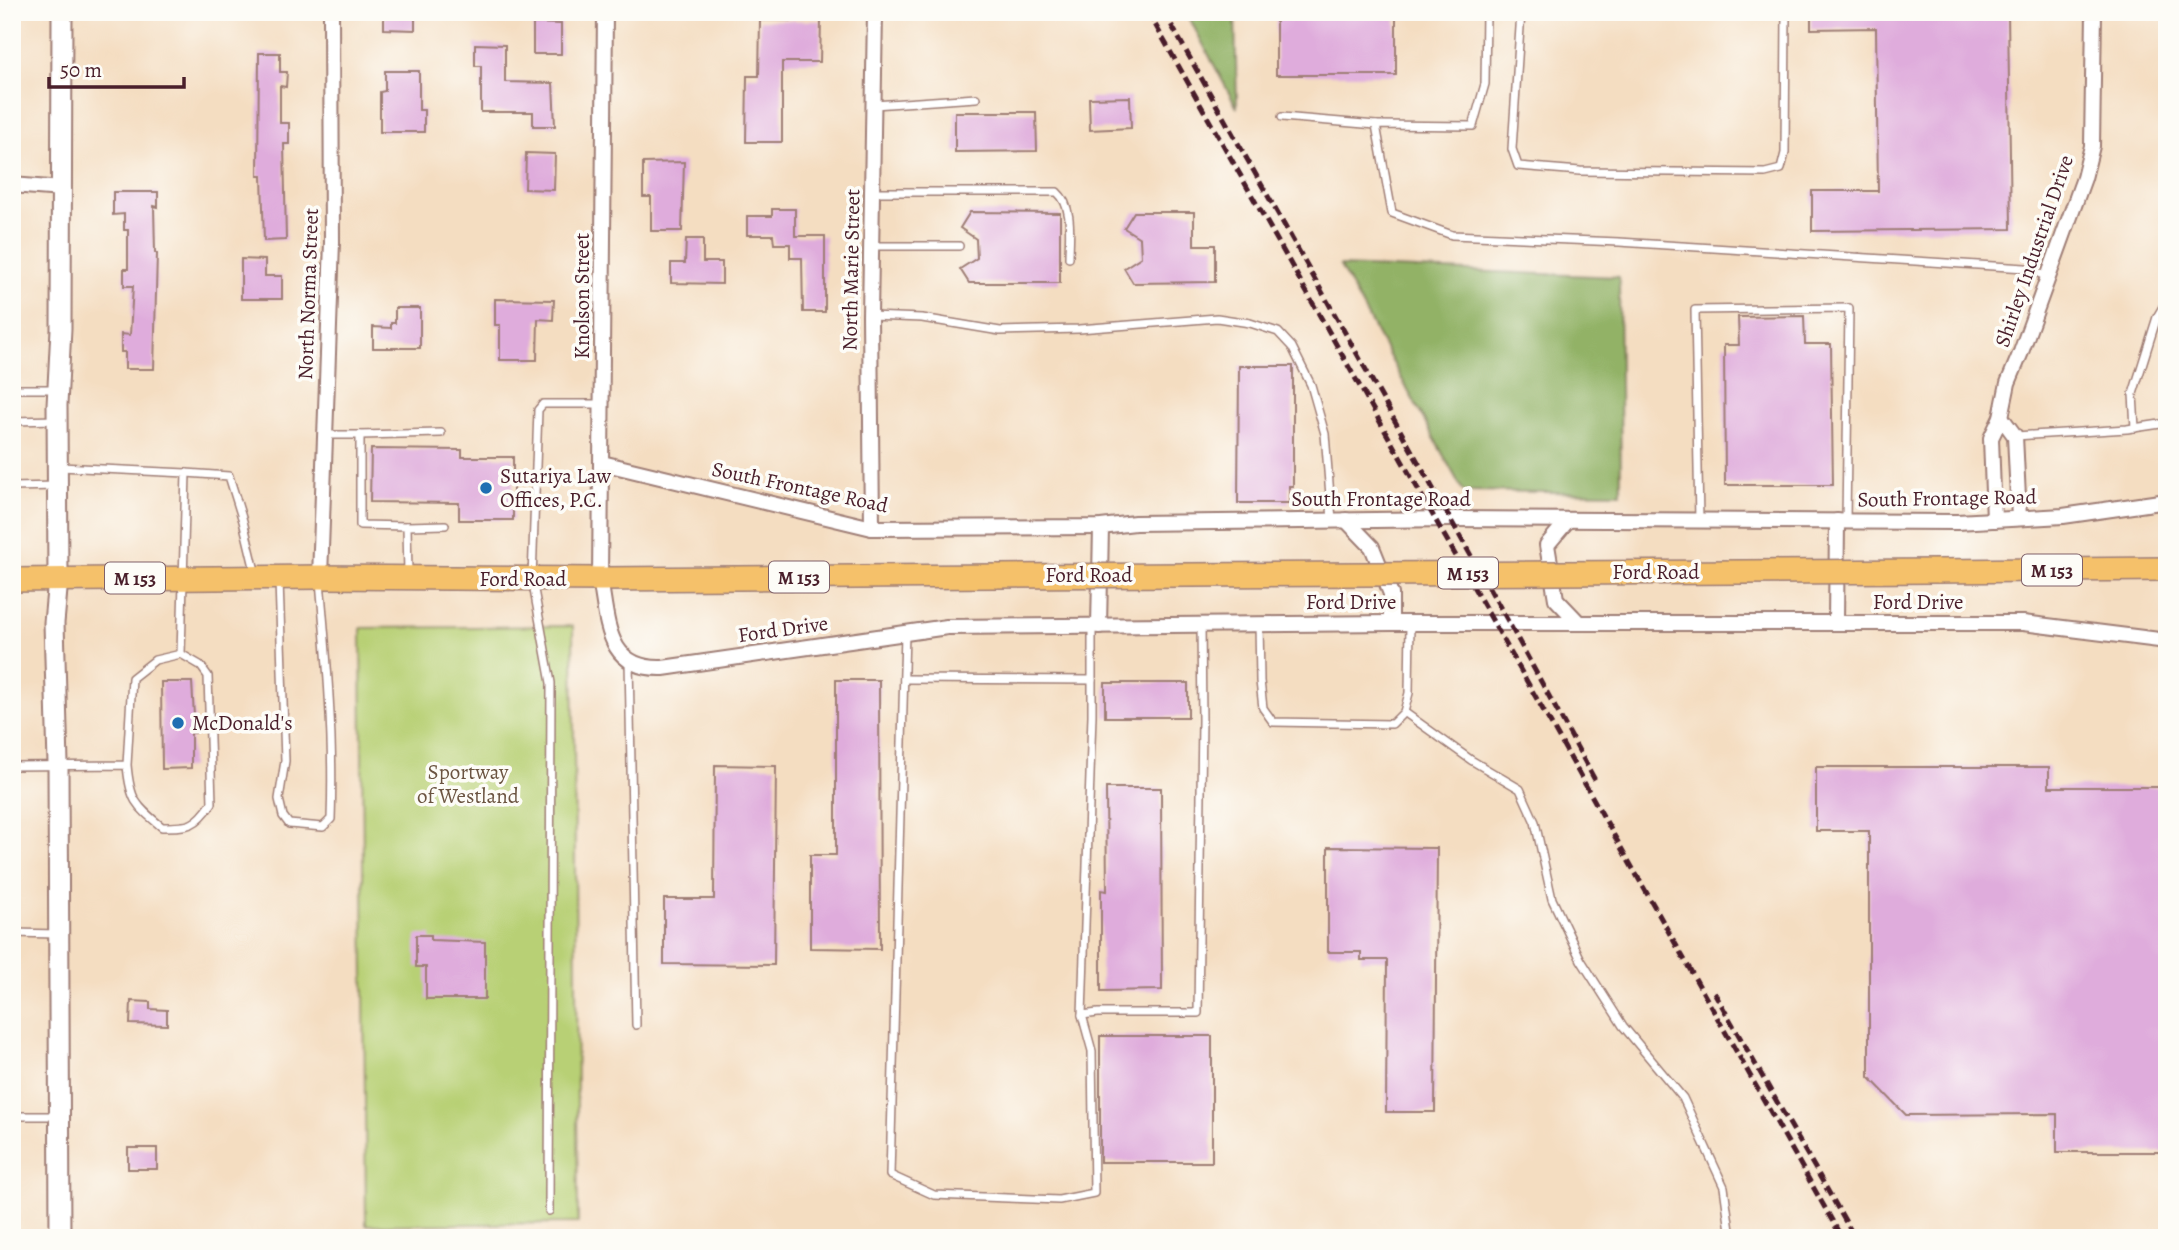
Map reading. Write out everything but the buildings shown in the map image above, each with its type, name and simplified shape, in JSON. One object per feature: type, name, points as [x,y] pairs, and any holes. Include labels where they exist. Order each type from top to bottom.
[{"type":"main road","name":"Ford Road","points":[[12,580],[2167,569]]},
{"type":"street","points":[[60,1238],[58,764],[54,623],[58,579],[57,420],[61,329],[62,12]]},
{"type":"street","name":"North Norma Street","points":[[320,577],[332,242],[331,12]]},
{"type":"street","name":"Knolson Street","points":[[600,579],[605,12]]},
{"type":"street","name":"North Marie Street","points":[[872,528],[870,316],[875,12]]},
{"type":"street","name":"Shirley Industrial Drive","points":[[1994,520],[1991,438],[2001,417],[2008,383],[2084,178],[2092,146],[2094,12]]},
{"type":"street","points":[[12,185],[62,188]]},
{"type":"street","points":[[2001,417],[2015,436],[2019,519]]},
{"type":"street","name":"South Frontage Road","points":[[602,463],[872,528],[1101,527],[1135,523],[1339,520],[1957,522],[2063,516],[2167,501]]},
{"type":"street","points":[[1339,520],[1371,547],[1391,593],[1391,622]]},
{"type":"street","points":[[1568,520],[1548,545],[1556,599],[1579,623]]},
{"type":"street","points":[[1836,622],[1841,521]]},
{"type":"street","points":[[1096,626],[1101,527]]},
{"type":"street","points":[[600,579],[610,635],[615,648],[629,662]]},
{"type":"street","name":"Ford Drive","points":[[629,662],[663,668],[947,627],[1391,622],[2023,623],[2167,641]]},
{"type":"lane","points":[[1282,117],[1376,125],[1473,126],[1485,84],[1486,12]]},
{"type":"lane","points":[[1521,12],[1512,149],[1518,166],[1580,171],[1765,173],[1781,169],[1785,153],[1786,12]]},
{"type":"lane","points":[[874,105],[976,98]]},
{"type":"lane","points":[[1376,125],[1392,214],[1452,235],[1632,243],[2025,268],[2049,277]]},
{"type":"lane","points":[[872,192],[1057,192],[1065,199],[1069,216],[1069,258]]},
{"type":"lane","points":[[872,246],[959,246]]},
{"type":"lane","points":[[2135,428],[2133,394],[2157,317],[2167,300]]},
{"type":"lane","points":[[1699,520],[1695,310],[1849,307],[1841,521]]},
{"type":"lane","points":[[870,316],[922,318],[1000,331],[1079,329],[1217,318],[1250,323],[1278,332],[1292,347],[1311,385],[1325,434],[1339,520]]},
{"type":"lane","points":[[12,389],[58,389]]},
{"type":"lane","points":[[549,1210],[551,683],[532,579],[538,410],[543,404],[602,404]]},
{"type":"lane","points":[[12,421],[57,420]]},
{"type":"lane","points":[[2015,436],[2135,428],[2167,423]]},
{"type":"lane","points":[[325,435],[441,433]]},
{"type":"lane","points":[[360,435],[359,526],[446,525]]},
{"type":"lane","points":[[181,654],[186,473]]},
{"type":"lane","points":[[12,487],[58,476],[186,473],[229,476],[243,521],[268,577],[285,761],[279,799],[283,816],[289,824],[323,827],[331,819],[331,710],[320,577]]},
{"type":"lane","points":[[407,526],[408,578]]},
{"type":"lane","points":[[1259,623],[1263,708],[1273,722],[1392,724],[1404,712],[1409,694],[1410,623]]},
{"type":"lane","points":[[1082,1015],[1198,1013],[1201,624]]},
{"type":"lane","points":[[905,633],[890,1175],[934,1195],[1059,1200],[1094,1193],[1092,1051],[1082,1015],[1096,626]]},
{"type":"lane","points":[[181,654],[200,665],[208,676],[212,803],[201,820],[186,827],[162,827],[140,809],[129,791],[127,765],[132,678],[155,660],[181,654]]},
{"type":"lane","points":[[629,662],[636,1025]]},
{"type":"lane","points":[[904,680],[1092,680]]},
{"type":"lane","points":[[1404,712],[1471,760],[1520,789],[1535,822],[1552,899],[1581,960],[1623,1026],[1684,1098],[1724,1187],[1731,1238]]},
{"type":"lane","points":[[12,766],[127,765]]},
{"type":"lane","points":[[12,933],[59,934]]},
{"type":"lane","points":[[12,1116],[59,1116]]},
{"type":"green space","points":[[1186,12],[1235,12],[1237,108]]},
{"type":"green space","points":[[1340,266],[1619,277],[1621,493],[1463,491]]},
{"type":"green space","name":"Sportway of Westland","points":[[573,626],[578,1223],[366,1225],[361,628]]},
{"type":"railway","points":[[1148,12],[1842,1238]]},
{"type":"railway","points":[[1164,12],[1596,782]]},
{"type":"railway","points":[[1714,992],[1855,1238]]},
{"type":"place","name":"Sutariya Law Offices, P.C.","points":[[486,488]]},
{"type":"place","name":"McDonald's","points":[[178,723]]}]
